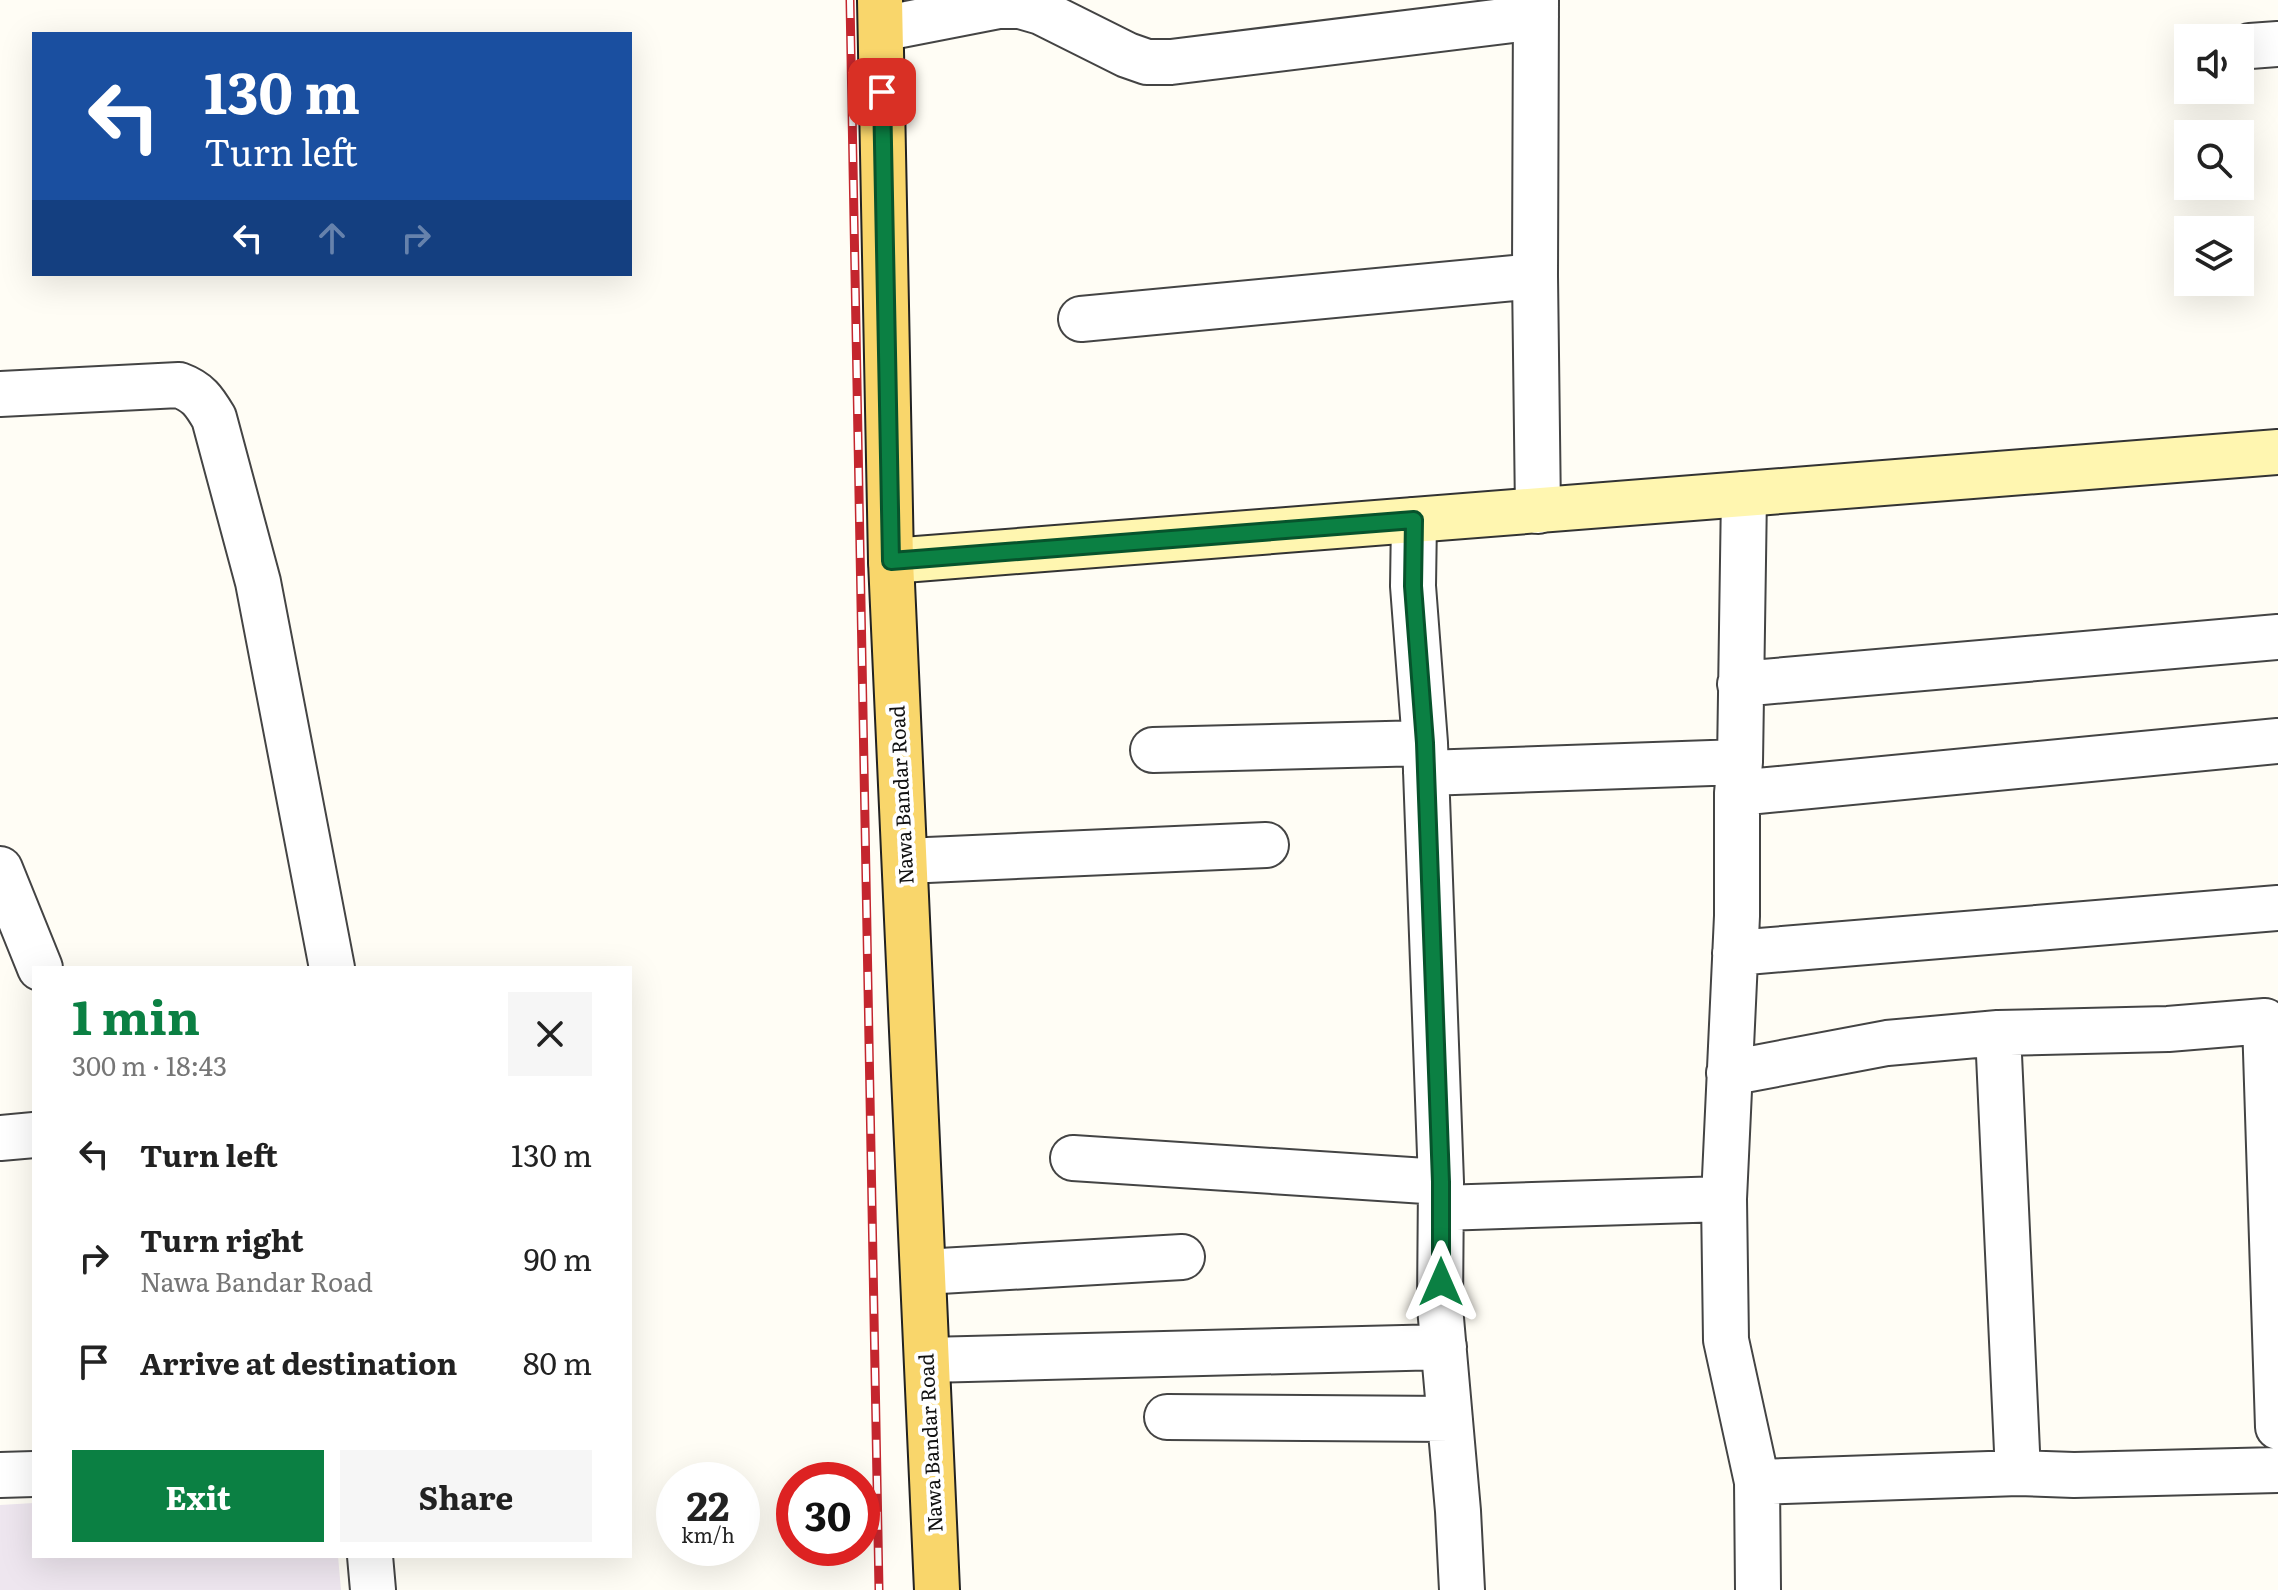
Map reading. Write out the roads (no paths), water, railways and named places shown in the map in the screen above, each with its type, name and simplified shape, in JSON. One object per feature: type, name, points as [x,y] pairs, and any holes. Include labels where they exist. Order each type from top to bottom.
[{"type":"main road","name":"Nawa Bandar Road","points":[[881,15],[891,561],[937,1590]]},
{"type":"main road","points":[[891,561],[2278,452]]},
{"type":"street","points":[[881,15],[1020,6],[1041,12],[1127,55],[1147,62],[1171,62],[1536,8],[1538,511]]},
{"type":"street","points":[[1081,319],[1535,276]]},
{"type":"street","points":[[0,394],[179,385],[192,390],[204,401],[214,418],[258,582],[332,966]]},
{"type":"street","points":[[1744,494],[1737,916],[1724,1199],[1726,1340],[1757,1482],[1758,1590]]},
{"type":"street","points":[[1414,520],[1413,586],[1426,758],[1441,1195],[1440,1307],[1462,1590]]},
{"type":"street","points":[[1740,684],[2278,637]]},
{"type":"street","points":[[1153,750],[1426,758],[1738,778],[2278,741]]},
{"type":"street","points":[[905,861],[1266,845]]},
{"type":"street","points":[[0,869],[39,966]]},
{"type":"street","points":[[1735,953],[2278,908]]},
{"type":"street","points":[[1729,1073],[1887,1043],[1998,1033],[2168,1029],[2271,1020],[2278,1427]]},
{"type":"street","points":[[1998,1033],[2018,1473]]},
{"type":"street","points":[[0,1138],[32,1135]]},
{"type":"street","points":[[1073,1158],[1441,1195],[1724,1199]]},
{"type":"street","points":[[923,1272],[1182,1257]]},
{"type":"street","points":[[927,1360],[1444,1347]]},
{"type":"street","points":[[1167,1417],[1450,1419]]},
{"type":"street","points":[[1757,1482],[2018,1473],[2074,1475],[2278,1470]]},
{"type":"street","points":[[0,1475],[32,1474]]},
{"type":"street","points":[[370,1558],[373,1590]]},
{"type":"railway","points":[[850,0],[879,1590]]}]
